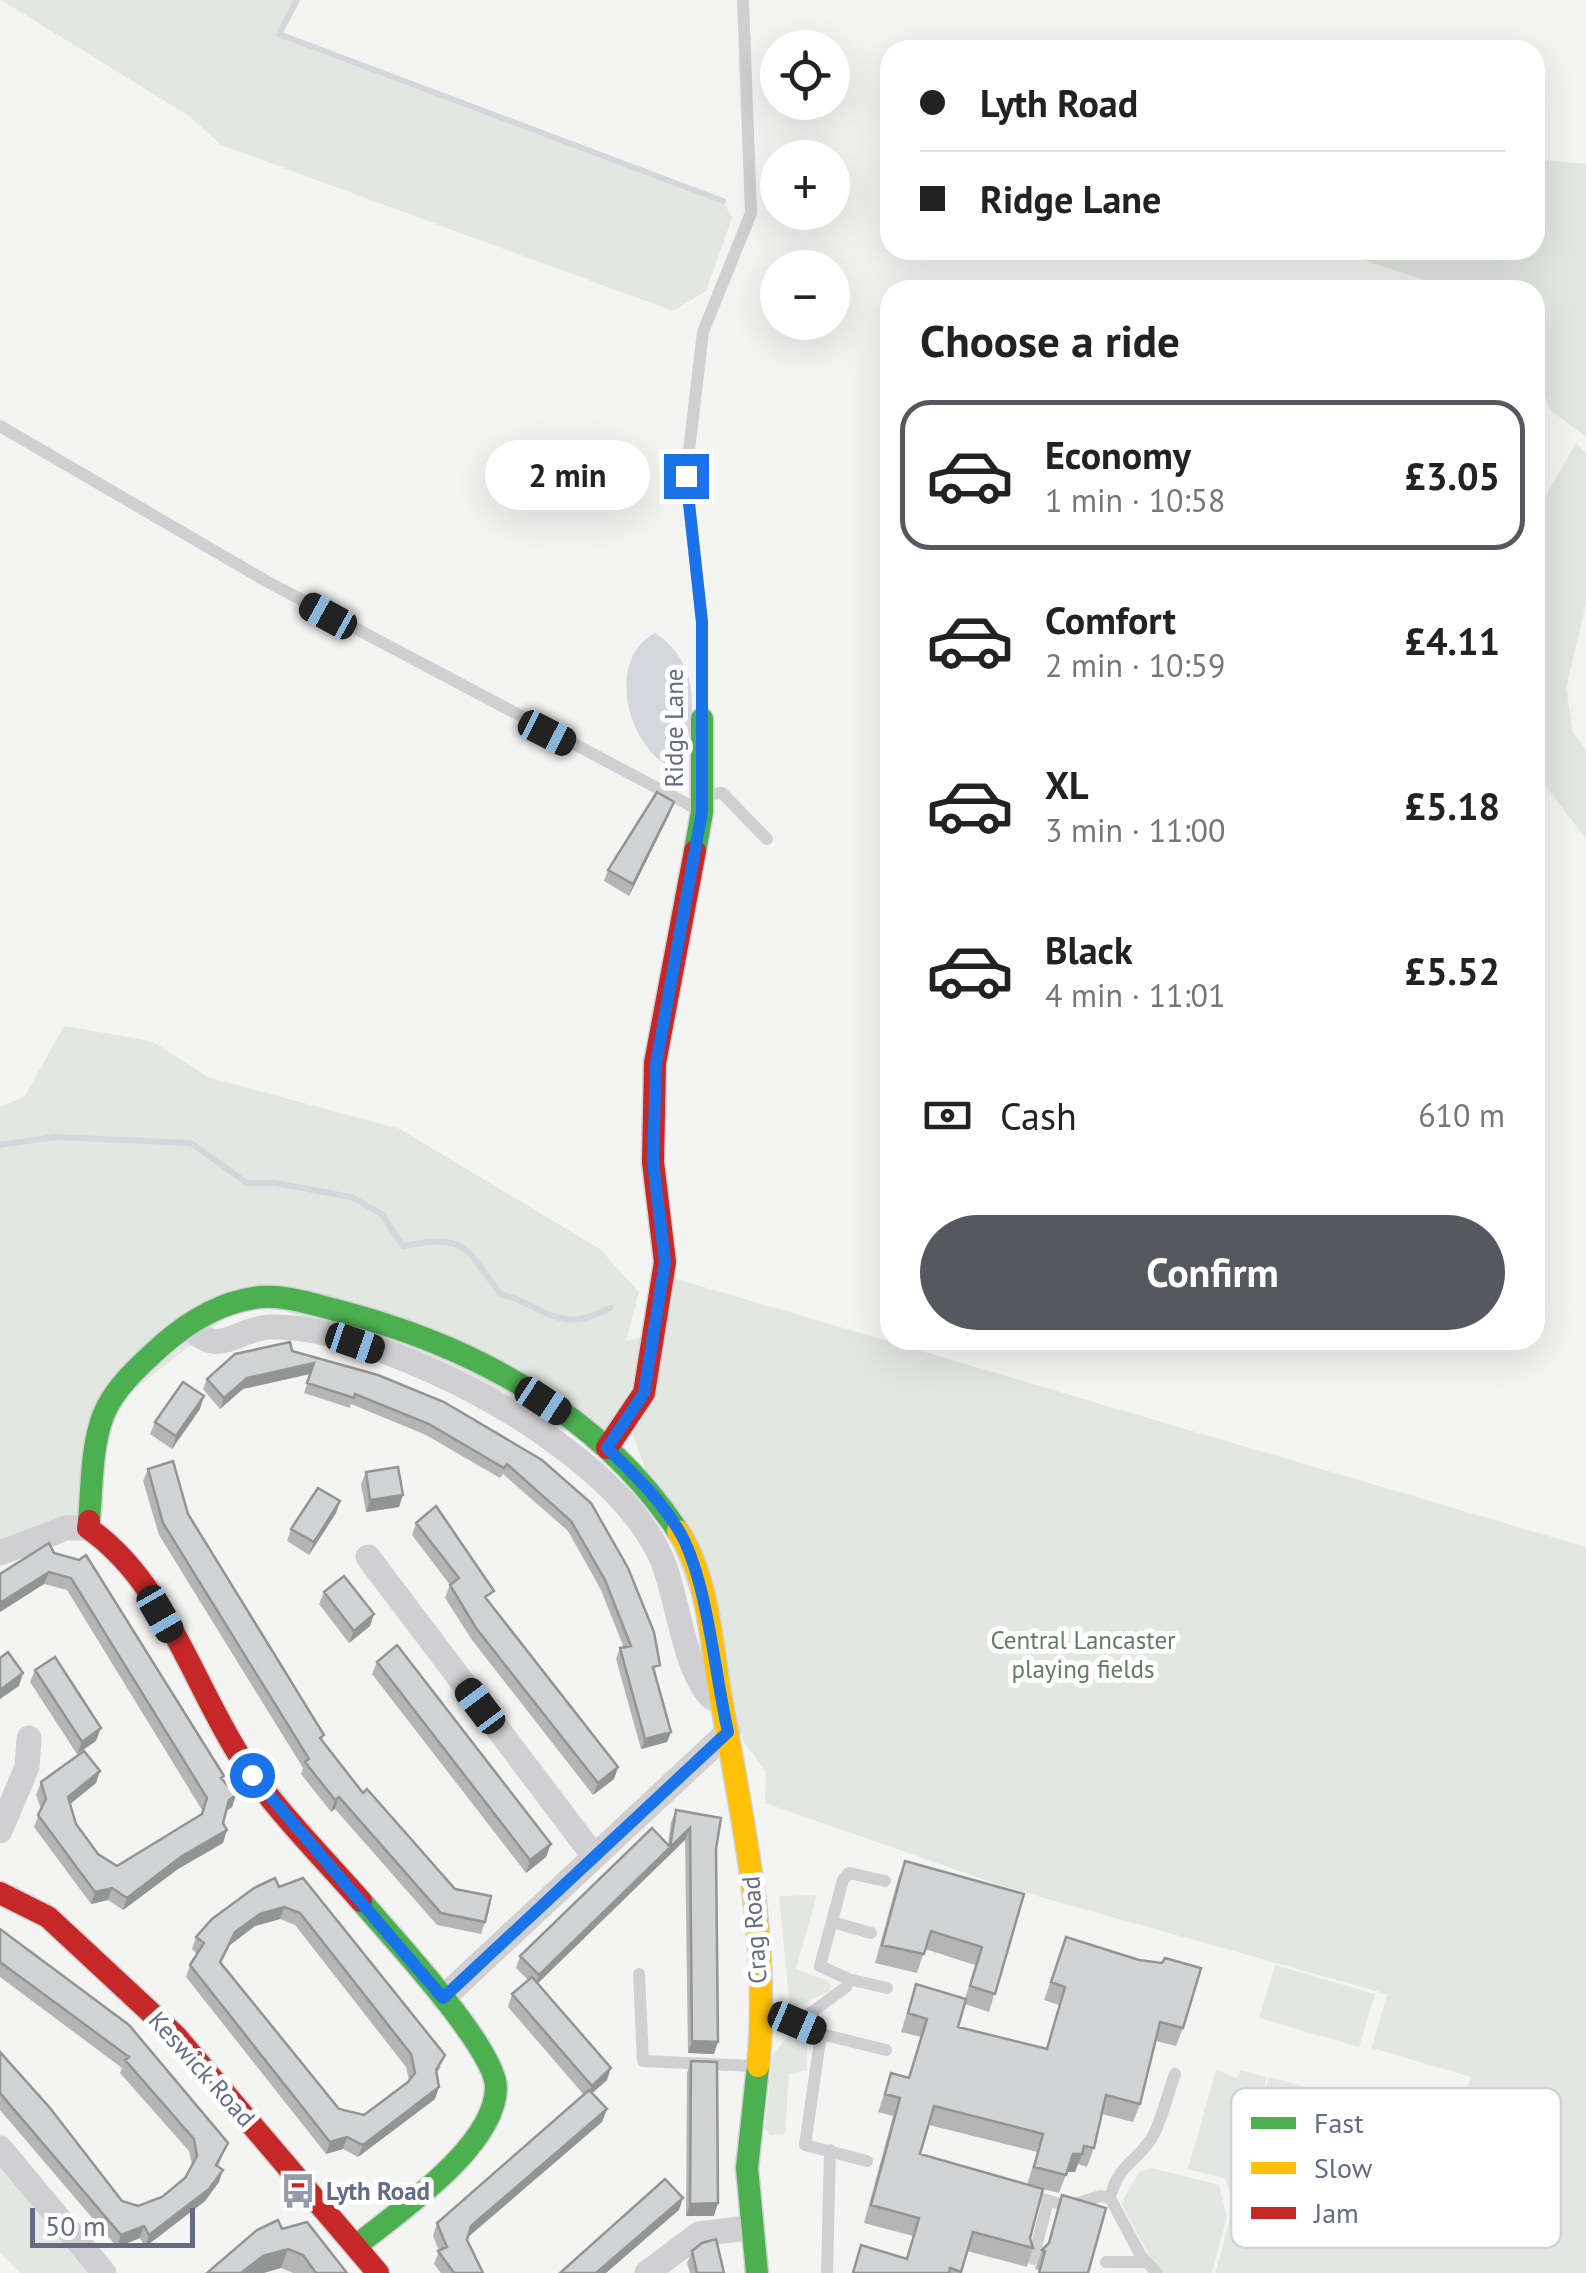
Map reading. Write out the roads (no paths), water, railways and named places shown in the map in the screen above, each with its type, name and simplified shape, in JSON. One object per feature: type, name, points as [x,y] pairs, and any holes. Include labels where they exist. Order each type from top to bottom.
[{"type":"street","name":"Ridge Lane","points":[[607,1448],[644,1393],[665,1262],[653,1162],[656,1064],[702,803],[702,719]]},
{"type":"street","name":"Crag Road","points":[[88,1528],[102,1414],[163,1342],[188,1325],[252,1297],[346,1312],[450,1346],[496,1370],[607,1448],[650,1490],[683,1538],[710,1635],[744,1816],[762,2019],[749,2136],[748,2228],[757,2273]]},
{"type":"street","name":"Crag Road","points":[[188,1325],[202,1341],[214,1343],[267,1327],[320,1331],[440,1374],[562,1448],[622,1500],[646,1529],[663,1562],[705,1691],[725,1720]]},
{"type":"street","points":[[0,1553],[66,1528],[88,1528],[109,1541],[149,1595],[213,1716],[252,1775],[443,1998],[487,2058],[496,2084],[490,2110],[475,2142],[356,2246]]},
{"type":"street","points":[[368,1557],[593,1854]]},
{"type":"street","points":[[443,1998],[725,1720]]},
{"type":"street","points":[[0,1831],[26,1767],[30,1738]]},
{"type":"street","name":"Keswick Road","points":[[0,1893],[48,1917],[176,2036],[378,2273]]},
{"type":"street","points":[[0,2148],[104,2273]]},
{"type":"street","points":[[648,2273],[699,2234],[748,2228]]},
{"type":"lane","name":"Ridge Lane","points":[[702,719],[702,622],[686,476],[703,332],[750,213],[743,0]]},
{"type":"lane","points":[[0,426],[266,582],[702,803],[722,793],[766,839]]},
{"type":"lane","points":[[885,1881],[849,1873],[820,1966],[848,1980],[888,1988]]},
{"type":"lane","points":[[832,1922],[871,1933]]},
{"type":"lane","points":[[639,1974],[643,2061],[758,2067]]},
{"type":"lane","points":[[797,2023],[846,1987],[848,1980]]},
{"type":"lane","points":[[762,2019],[797,2023],[822,2034],[886,2050]]},
{"type":"lane","points":[[822,2034],[805,2145],[867,2162]]},
{"type":"lane","points":[[1110,2198],[1127,2161],[1142,2152],[1153,2135],[1175,2074]]},
{"type":"lane","points":[[827,2273],[830,2150]]},
{"type":"lane","points":[[1028,2196],[1068,2206],[1101,2196],[1110,2198],[1152,2268]]},
{"type":"lane","points":[[1033,2260],[1048,2201]]},
{"type":"lane","points":[[1106,2262],[1152,2268]]},
{"type":"waterway","points":[[297,0],[279,34],[723,201]]},
{"type":"waterway","points":[[0,1145],[55,1137],[191,1143],[247,1183],[275,1183],[351,1197],[382,1214],[403,1246],[454,1244],[472,1256],[501,1294],[554,1316],[578,1319],[610,1308]]},
{"type":"place","name":"Lyth Road","points":[[298,2191]]},
{"type":"park label","name":"Central Lancaster playing fields","points":[[1083,1654]]}]
